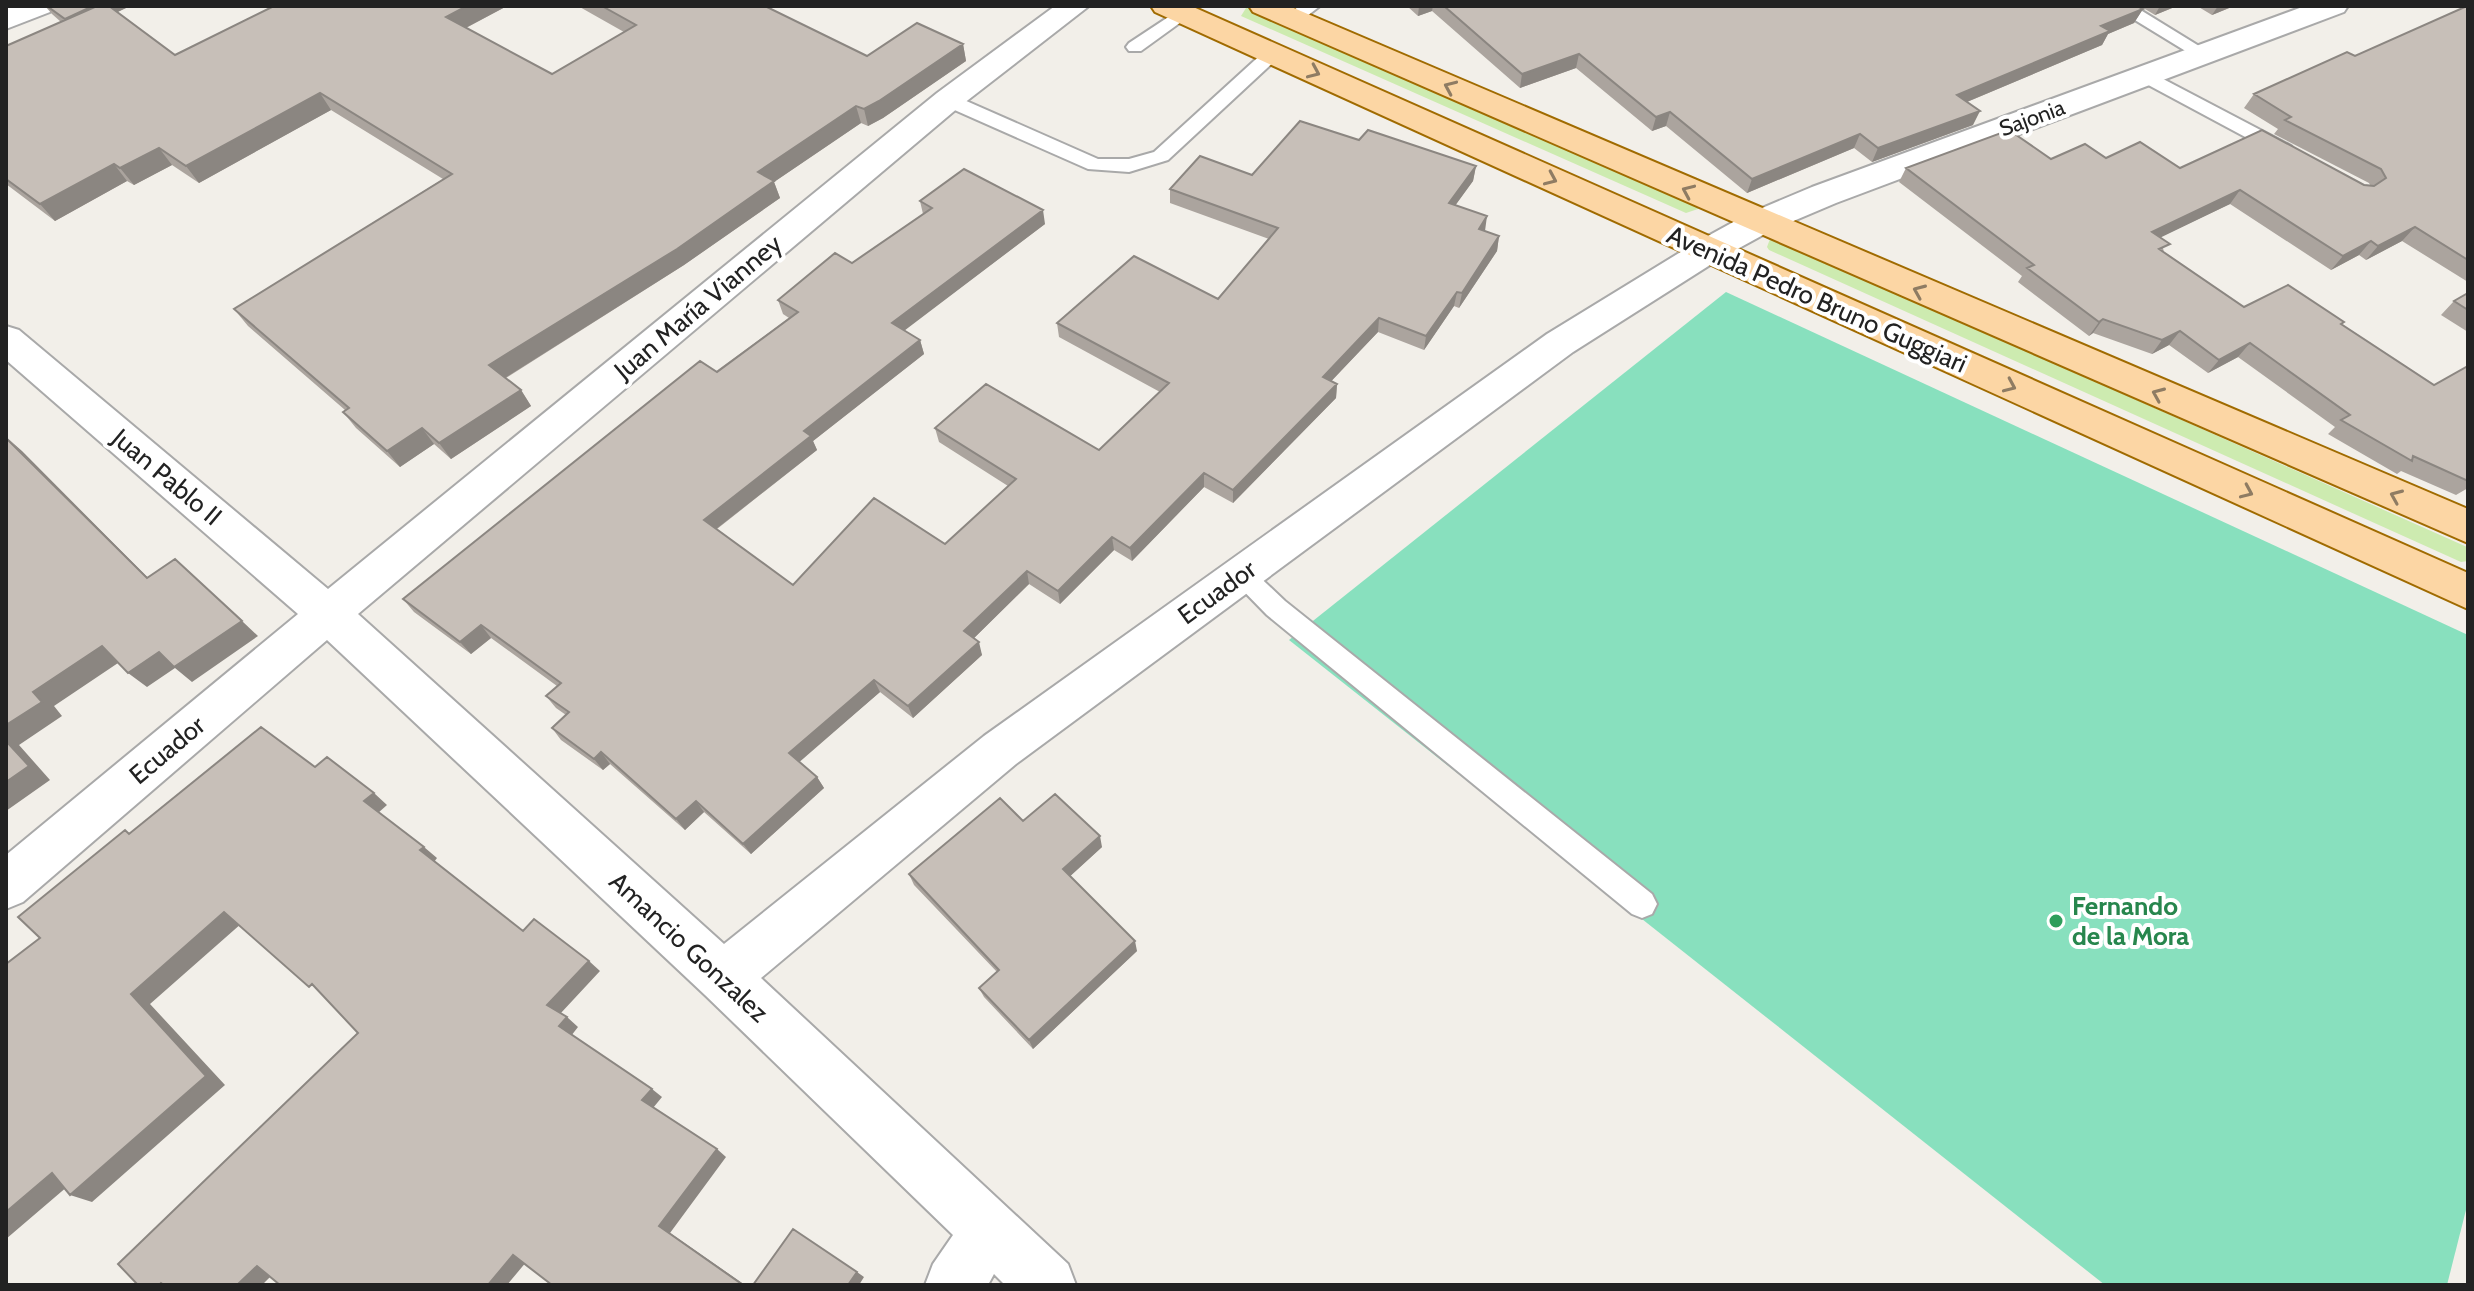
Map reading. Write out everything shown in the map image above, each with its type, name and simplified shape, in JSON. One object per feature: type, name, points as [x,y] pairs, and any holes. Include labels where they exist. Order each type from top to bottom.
[{"type":"main road","name":"Avenida Pedro Bruno Guggiari","points":[[1180,8],[1272,54],[2468,527]]},
{"type":"main road","name":"Avenida Pedro Bruno Guggiari","points":[[1289,10],[1734,237],[2468,592]]},
{"type":"street","points":[[6,20],[39,6]]},
{"type":"street","name":"Juan María Vianney","points":[[328,614],[948,100],[1074,6]]},
{"type":"street","name":"Sajonia","points":[[1734,237],[1824,195],[2333,6]]},
{"type":"street","name":"Ecuador","points":[[723,977],[1000,750],[1560,343],[1734,237]]},
{"type":"street","name":"Juan Pablo II","points":[[8,344],[328,614]]},
{"type":"street","name":"Ecuador","points":[[6,886],[328,614]]},
{"type":"street","name":"Amancio Gonzalez","points":[[328,614],[723,977],[1047,1285]]},
{"type":"street","points":[[954,1285],[988,1232]]},
{"type":"lane","points":[[2121,6],[2203,54]]},
{"type":"lane","points":[[1135,47],[1180,8]]},
{"type":"lane","points":[[948,100],[1095,165],[1120,167],[1143,164],[1161,156],[1272,54]]},
{"type":"lane","points":[[2146,76],[2308,162]]},
{"type":"lane","points":[[1241,575],[1276,608],[1642,904]]},
{"type":"green space","points":[[1253,7],[1699,206],[1698,209],[1686,213],[1241,16],[1246,8]]},
{"type":"green space","points":[[1770,239],[2467,547],[2468,561],[2461,562],[1769,250]]},
{"type":"green space","name":"Fernando de la Mora","points":[[1726,292],[2468,635],[2468,1202],[2447,1285],[2105,1285],[1289,640]]},
{"type":"building","points":[[47,6],[93,6],[65,19]]},
{"type":"building","points":[[97,6],[109,6],[175,55],[274,6],[467,6],[446,17],[552,74],[636,25],[602,6],[765,6],[867,56],[917,23],[963,44],[879,101],[864,109],[856,106],[758,172],[774,181],[677,249],[489,365],[521,390],[439,443],[422,428],[387,451],[343,412],[349,408],[234,309],[452,174],[320,93],[186,166],[159,148],[120,168],[114,164],[40,204],[6,179],[6,46]]},
{"type":"building","points":[[1444,6],[2137,6],[2143,9],[2101,26],[2110,31],[1957,95],[1980,111],[1878,148],[1860,134],[1752,179],[1670,112],[1656,117],[1579,54],[1522,74]]},
{"type":"building","points":[[2468,6],[2468,260],[2415,227],[2378,246],[2371,241],[2343,256],[2240,190],[2152,232],[2170,244],[2159,249],[2244,307],[2288,285],[2434,385],[2468,366],[2468,481],[2413,456],[2412,461],[2341,420],[2350,415],[2250,343],[2219,360],[2180,331],[2162,340],[2103,319],[2099,322],[2027,268],[2034,265],[1906,168],[2009,130],[2051,159],[2085,144],[2106,158],[2140,142],[2180,168],[2262,130],[2364,185],[2374,186],[2386,178],[2381,169],[2285,120],[2291,117],[2254,94],[2347,52],[2355,56]]},
{"type":"building","points":[[1300,121],[1359,140],[1368,130],[1476,166],[1449,203],[1487,216],[1479,229],[1499,236],[1462,293],[1457,292],[1426,336],[1379,318],[1323,377],[1337,384],[1233,490],[1204,473],[1130,548],[1112,537],[1058,591],[1027,571],[964,631],[979,642],[908,706],[874,680],[789,753],[817,777],[743,844],[696,801],[676,819],[601,752],[594,759],[552,728],[569,712],[546,696],[561,683],[481,625],[460,642],[403,599],[700,361],[717,372],[798,312],[778,300],[835,253],[852,263],[932,208],[920,201],[964,169],[1043,210],[892,323],[920,340],[804,431],[811,436],[704,520],[793,585],[874,498],[945,544],[1016,479],[935,428],[986,384],[1099,450],[1169,383],[1057,323],[1134,256],[1218,299],[1278,228],[1170,189],[1200,156],[1252,175]]},
{"type":"building","points":[[2468,293],[2468,310],[2454,301]]},
{"type":"building","points":[[6,438],[147,578],[175,559],[242,621],[174,667],[159,652],[128,673],[102,646],[33,692],[42,702],[6,725]]},
{"type":"building","points":[[261,727],[315,767],[327,757],[374,793],[364,801],[424,847],[420,850],[523,931],[534,919],[589,961],[547,1005],[567,1017],[559,1026],[652,1089],[642,1100],[717,1149],[659,1226],[743,1285],[552,1285],[513,1255],[488,1285],[280,1285],[257,1266],[237,1285],[138,1285],[118,1264],[358,1033],[312,984],[309,987],[224,912],[131,994],[206,1076],[70,1195],[52,1173],[6,1212],[6,964],[40,938],[18,917],[125,830],[129,834]]},
{"type":"building","points":[[6,741],[29,766],[6,782]]},
{"type":"building","points":[[1055,794],[1100,836],[1063,869],[1135,941],[1029,1040],[979,988],[999,970],[909,874],[1000,798],[1023,821]]},
{"type":"building","points":[[793,1229],[857,1272],[848,1285],[753,1285]]},
{"type":"place","name":"Fernando de la Mora","points":[[2056,921]]}]
